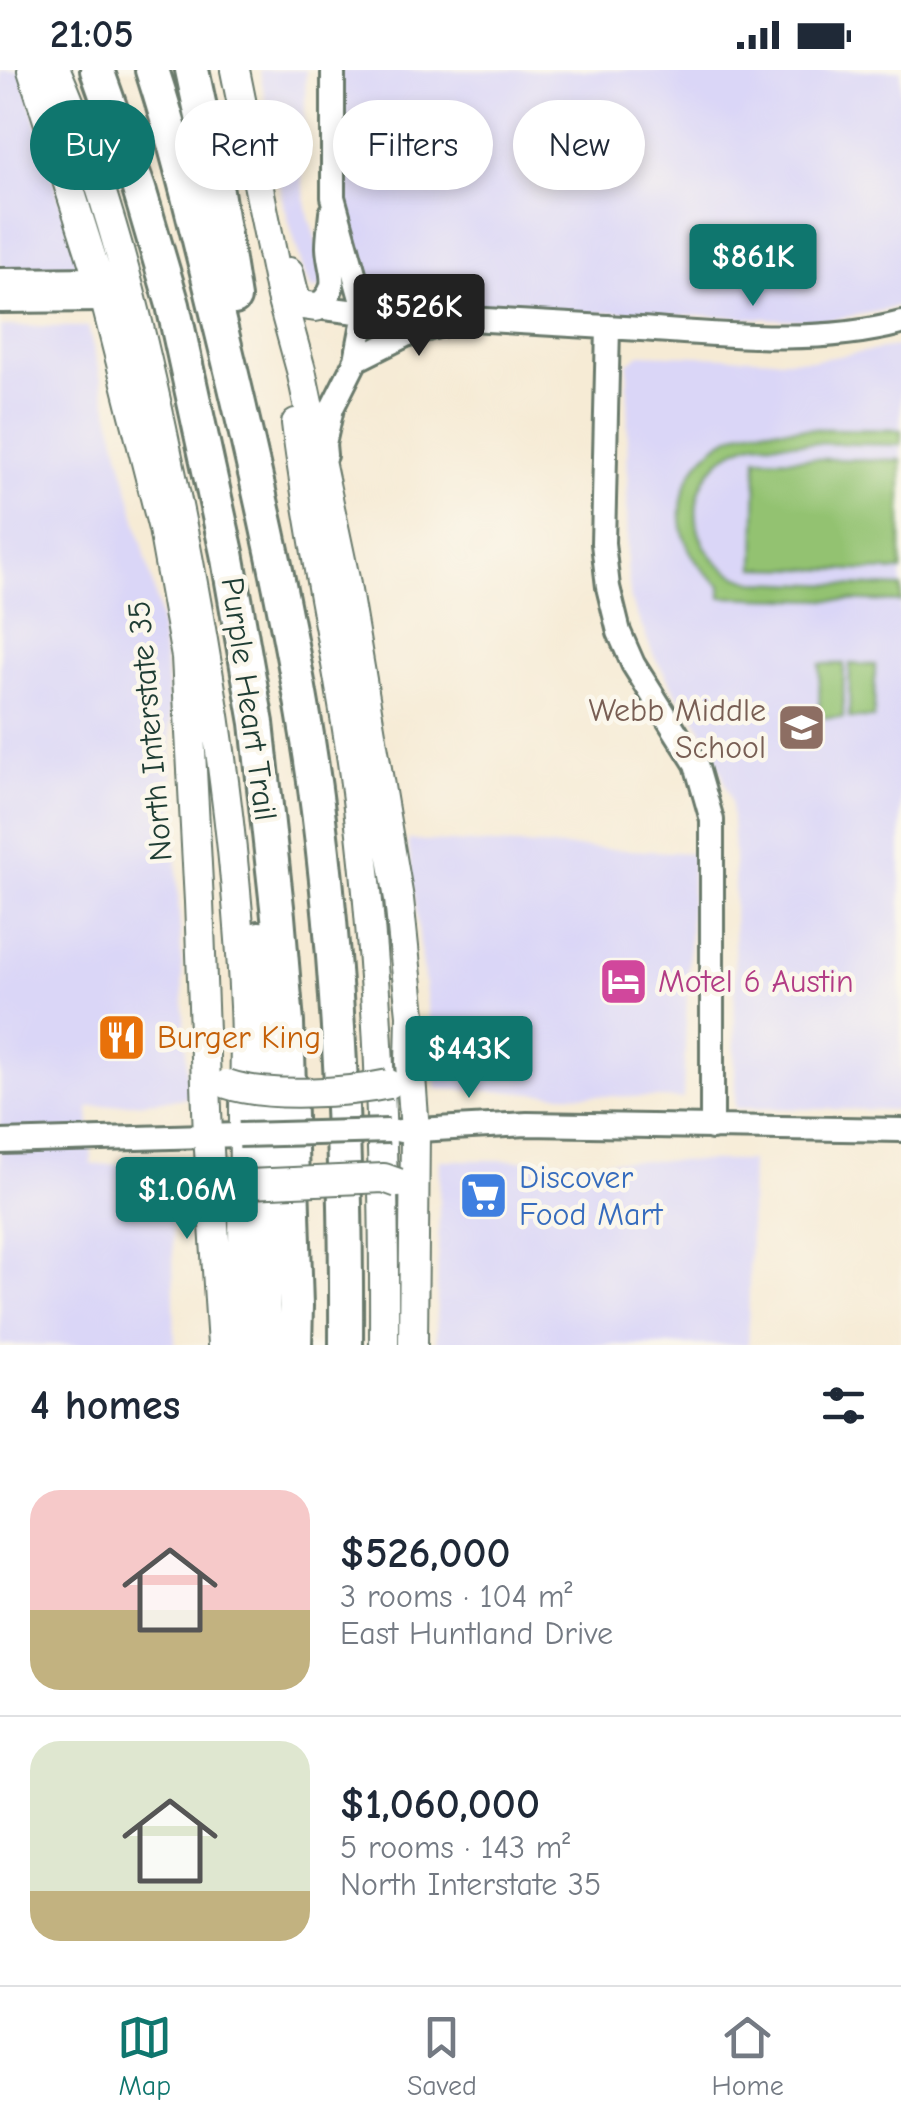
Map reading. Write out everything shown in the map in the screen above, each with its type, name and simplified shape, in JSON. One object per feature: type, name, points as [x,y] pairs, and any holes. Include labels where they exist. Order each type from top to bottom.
[{"type":"highway","name":"Purple Heart Trail","points":[[97,70],[173,306],[228,552],[256,723],[286,1023],[295,1345]]},
{"type":"highway","name":"Purple Heart Trail","points":[[152,70],[186,188],[246,432],[308,742],[326,891],[340,1080],[346,1345]]},
{"type":"highway","points":[[192,70],[214,174],[240,334],[246,432]]},
{"type":"highway","points":[[264,1345],[257,879],[267,809]]},
{"type":"main road","name":"North Interstate 35","points":[[32,70],[103,290],[163,529],[186,657],[208,1135],[222,1200],[222,1345]]},
{"type":"main road","points":[[56,70],[110,220],[136,319],[186,543],[208,666],[226,801],[244,1008],[242,1345]]},
{"type":"main road","points":[[235,70],[281,297],[328,493],[399,899],[411,1016],[402,1131],[416,1206],[413,1345]]},
{"type":"main road","points":[[249,70],[293,295],[302,305],[316,307]]},
{"type":"main road","points":[[281,297],[302,478],[337,662],[368,900],[378,1053],[384,1345]]},
{"type":"main road","points":[[206,1055],[227,1084],[247,1090],[372,1088],[389,1084],[410,1063]]},
{"type":"main road","points":[[222,1200],[248,1184],[384,1178],[398,1183],[416,1206]]},
{"type":"street","points":[[316,307],[331,292],[334,275],[328,248],[333,197],[333,70]]},
{"type":"street","points":[[328,493],[324,444],[332,408],[356,360],[365,313],[333,197]]},
{"type":"street","points":[[0,280],[103,290]]},
{"type":"street","points":[[0,301],[103,290]]},
{"type":"street","points":[[316,307],[727,335],[838,335],[870,332],[901,323]]},
{"type":"street","points":[[356,360],[406,335],[466,319]]},
{"type":"street","points":[[608,327],[603,543],[608,587],[633,664],[696,764],[712,820],[712,1128]]},
{"type":"street","points":[[0,1142],[527,1124],[901,1130]]},
{"type":"shaded area","points":[[0,70],[21,70],[30,100],[30,190],[57,190],[81,270],[0,270]]},
{"type":"shaded area","points":[[260,70],[306,70],[305,100],[265,100]]},
{"type":"shaded area","points":[[333,70],[901,70],[901,304],[824,321],[617,312],[474,319],[365,313],[333,190],[493,190],[493,100],[333,100]]},
{"type":"shaded area","points":[[281,190],[304,190],[325,271],[324,286],[312,290],[305,276]]},
{"type":"shaded area","points":[[0,326],[88,327],[158,607],[169,701],[188,1098],[89,1107],[92,1165],[171,1162],[175,1345],[0,1345]]},
{"type":"shaded area","name":"Webb Middle School","points":[[901,346],[901,1110],[735,1108],[731,800],[698,722],[655,658],[631,601],[627,567],[628,363],[640,354],[815,360]]},
{"type":"shaded area","points":[[408,840],[693,853],[683,1099],[437,1089]]},
{"type":"shaded area","points":[[440,1160],[751,1161],[748,1345],[436,1345]]},
{"type":"green space","points":[[756,428],[901,430],[901,445],[758,442],[732,452],[713,468],[701,488],[696,510],[699,533],[710,554],[728,571],[754,582],[901,587],[901,602],[721,597],[721,585],[700,565],[687,543],[681,519],[683,495],[692,473],[707,453],[729,438]]},
{"type":"green space","points":[[757,458],[901,460],[901,571],[755,568]]},
{"type":"green space","points":[[820,664],[844,664],[843,718],[819,717]]},
{"type":"green space","points":[[850,664],[875,665],[874,718],[849,718]]},
{"type":"place","name":"Webb Middle School","points":[[801,728]]},
{"type":"place","name":"Motel 6 Austin","points":[[623,981]]},
{"type":"place","name":"Burger King","points":[[122,1037]]},
{"type":"place","name":"Discover Food Mart","points":[[484,1195]]}]
